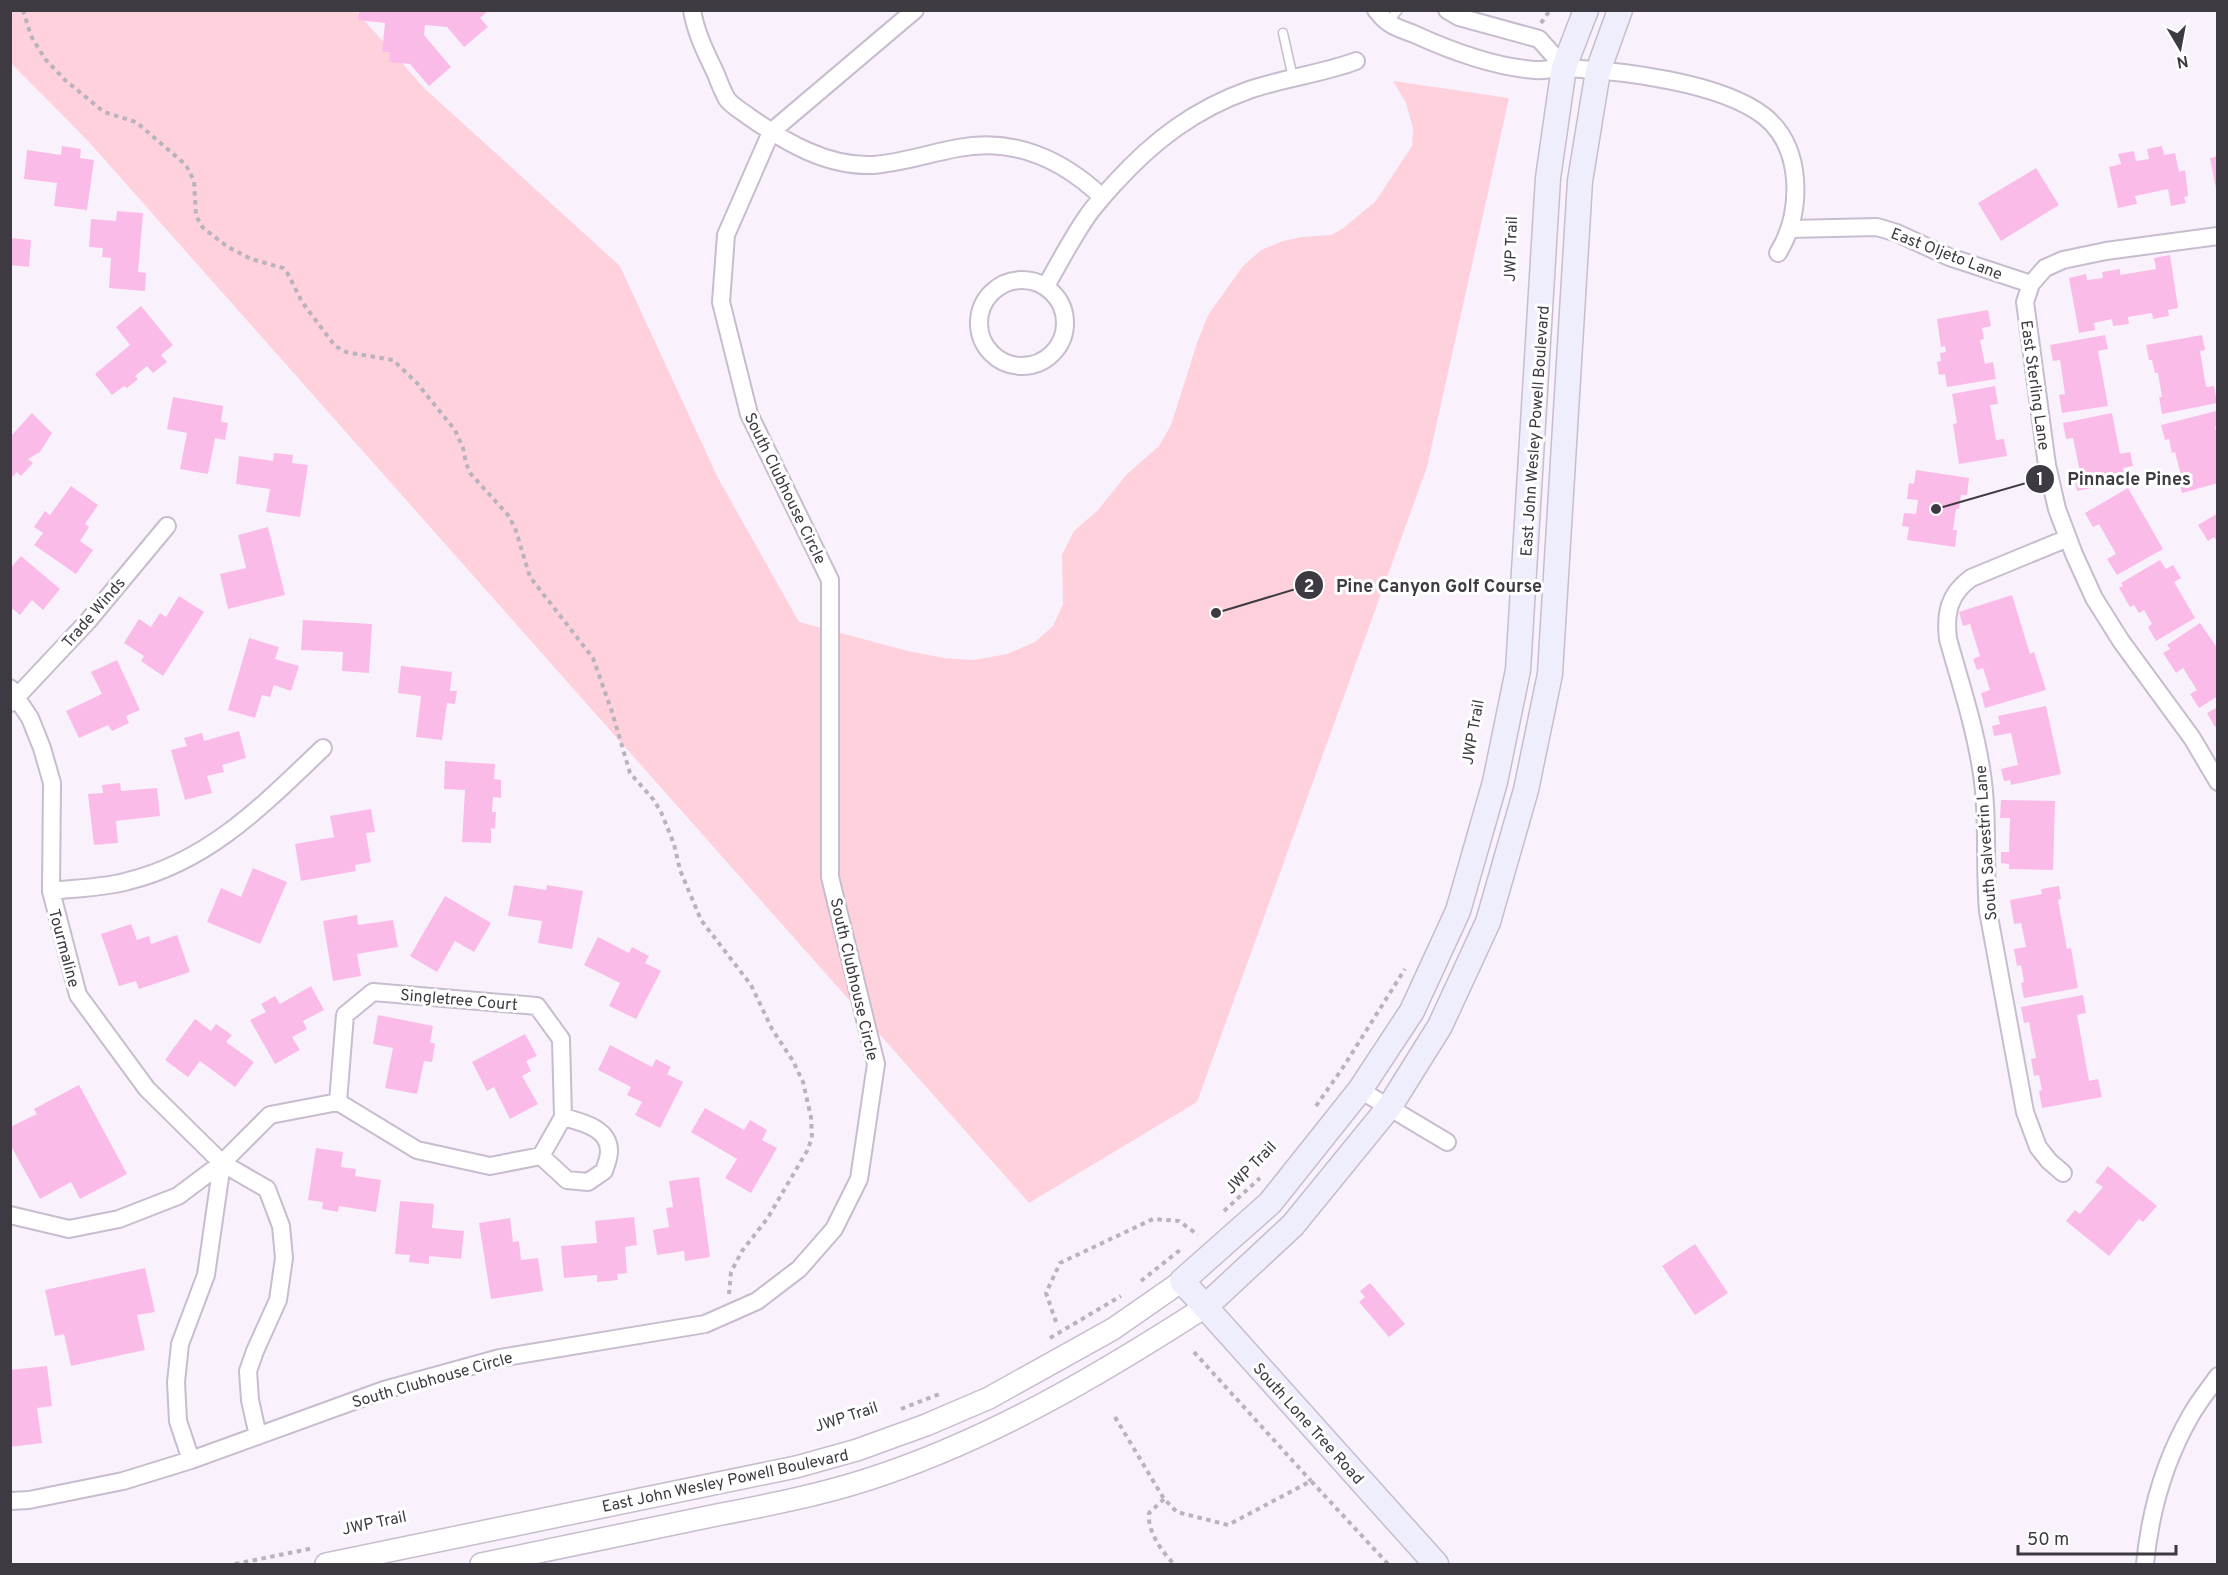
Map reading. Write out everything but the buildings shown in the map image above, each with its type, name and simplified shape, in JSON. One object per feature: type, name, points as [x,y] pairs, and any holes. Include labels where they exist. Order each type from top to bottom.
[{"type":"main road","name":"East John Wesley Powell Boulevard","points":[[1182,1281],[1270,1203],[1360,1089],[1412,1011],[1458,911],[1495,782],[1518,670],[1548,178],[1564,67],[1586,10]]},
{"type":"main road","name":"East John Wesley Powell Boulevard","points":[[1205,1307],[1293,1225],[1390,1106],[1440,1026],[1488,922],[1526,790],[1551,662],[1580,182],[1598,71],[1620,10]]},
{"type":"main road","name":"South Lone Tree Road","points":[[1182,1281],[1436,1564]]},
{"type":"street","points":[[692,10],[696,31],[728,101],[771,132],[822,157],[856,164],[890,163],[979,144],[1002,145],[1057,162],[1086,182],[1102,197]]},
{"type":"street","name":"South Clubhouse Circle","points":[[10,1501],[29,1500],[123,1481],[191,1460],[384,1390],[500,1358],[705,1324],[757,1301],[800,1269],[834,1229],[859,1179],[876,1064],[830,877],[830,580],[749,414],[721,302],[726,236],[771,132],[915,10]]},
{"type":"street","points":[[1447,10],[1459,16],[1539,39],[1564,67]]},
{"type":"street","points":[[1387,14],[1438,45],[1487,61],[1536,70],[1564,67],[1676,81],[1736,100],[1764,116],[1781,134],[1792,159],[1795,186],[1790,229],[1778,253]]},
{"type":"street","points":[[1046,286],[1087,217],[1102,197],[1141,156],[1184,120],[1233,96],[1356,61]]},
{"type":"street","name":"East Oljeto Lane","points":[[1790,229],[1876,227],[1897,233],[1949,257],[2031,284]]},
{"type":"street","points":[[2031,284],[2046,268],[2063,260],[2106,251],[2217,236]]},
{"type":"street","points":[[1027,279],[1046,286],[1058,298],[1063,309],[1065,323],[1059,346],[1051,355],[1029,365],[1016,366],[993,355],[985,345],[980,317],[983,304],[989,294],[1000,285],[1027,279]]},
{"type":"street","name":"East Sterling Lane","points":[[2031,284],[2025,302],[2026,325],[2047,465],[2057,509],[2094,598],[2121,641],[2192,738],[2217,782]]},
{"type":"street","name":"Trade Winds","points":[[13,696],[88,621],[167,526]]},
{"type":"street","name":"South Salvestrin Lane","points":[[2064,1173],[2049,1161],[2038,1147],[2025,1112],[1988,911],[1981,770],[1946,626],[1952,598],[1959,587],[1971,578],[2068,537]]},
{"type":"street","name":"Tourmaline","points":[[13,696],[34,728],[52,783],[51,891],[78,995],[147,1089],[222,1163],[267,1190],[281,1226],[284,1258],[278,1300],[248,1371],[250,1400],[258,1436]]},
{"type":"street","points":[[51,891],[127,882],[180,864],[243,823],[323,748]]},
{"type":"street","name":"Singletree Court","points":[[338,1102],[345,1015],[373,992],[537,1006],[561,1039],[562,1117],[541,1156]]},
{"type":"street","points":[[1360,1089],[1447,1142]]},
{"type":"street","points":[[10,1215],[69,1229],[119,1219],[178,1196],[222,1163],[270,1115],[338,1102],[417,1150],[490,1166],[541,1156],[567,1180],[588,1182],[604,1171],[609,1151],[603,1134],[589,1124],[562,1117]]},
{"type":"street","points":[[191,1460],[178,1421],[176,1382],[180,1344],[206,1275],[222,1163]]},
{"type":"street","name":"East John Wesley Powell Boulevard","points":[[322,1556],[784,1469],[857,1450],[926,1425],[989,1398],[1113,1329],[1182,1281]]},
{"type":"street","name":"East John Wesley Powell Boulevard","points":[[481,1564],[803,1497],[866,1480],[938,1454],[1002,1426],[1129,1356],[1205,1307]]},
{"type":"street","points":[[2145,1564],[2158,1491],[2172,1454],[2191,1414],[2217,1376]]},
{"type":"lane","points":[[1283,33],[1293,78]]},
{"type":"path","points":[[23,10],[31,36],[45,59],[64,80],[104,112],[136,122],[186,165],[194,181],[196,216],[203,228],[228,247],[251,259],[283,268],[302,302],[335,346],[346,352],[393,360],[417,383],[455,430],[470,473],[507,515],[515,528],[530,577],[592,658],[612,712],[630,773],[653,799],[661,812],[674,844],[680,870],[701,920],[751,985],[772,1029],[793,1061],[803,1082],[811,1117],[812,1138],[807,1151],[767,1219],[742,1251],[731,1272],[729,1284],[731,1298]]},
{"type":"path","points":[[1540,24],[1550,10]]},
{"type":"path","points":[[1310,1115],[1342,1069],[1406,967]]},
{"type":"path","name":"JWP Trail","points":[[1222,1213],[1262,1176]]},
{"type":"path","points":[[1056,1322],[1046,1293],[1060,1263],[1154,1219],[1179,1221],[1198,1235]]},
{"type":"path","points":[[1190,1242],[1206,1228]]},
{"type":"path","points":[[1139,1283],[1181,1249]]},
{"type":"path","points":[[1049,1338],[1131,1290]]},
{"type":"path","points":[[1194,1352],[1388,1564]]},
{"type":"path","name":"JWP Trail","points":[[892,1413],[945,1392]]},
{"type":"path","points":[[1114,1417],[1164,1499],[1177,1512],[1228,1525],[1311,1481]]},
{"type":"path","points":[[1164,1499],[1149,1513],[1148,1520],[1163,1552],[1174,1564]]},
{"type":"path","points":[[235,1564],[322,1556]]},
{"type":"shaded area","points":[[10,11],[356,11],[424,88],[620,266],[718,478],[799,622],[908,651],[944,658],[974,660],[1007,654],[1035,642],[1053,626],[1063,604],[1062,555],[1074,531],[1098,510],[1126,475],[1159,446],[1171,425],[1208,315],[1243,266],[1261,250],[1283,241],[1331,235],[1342,229],[1375,202],[1412,146],[1413,128],[1406,103],[1393,81],[1509,98],[1427,467],[1197,1102],[1029,1203],[88,141],[11,63]]},
{"type":"place","name":"Pinnacle Pines","points":[[1936,509]]},
{"type":"place","name":"Pine Canyon Golf Course","points":[[1216,613]]}]
